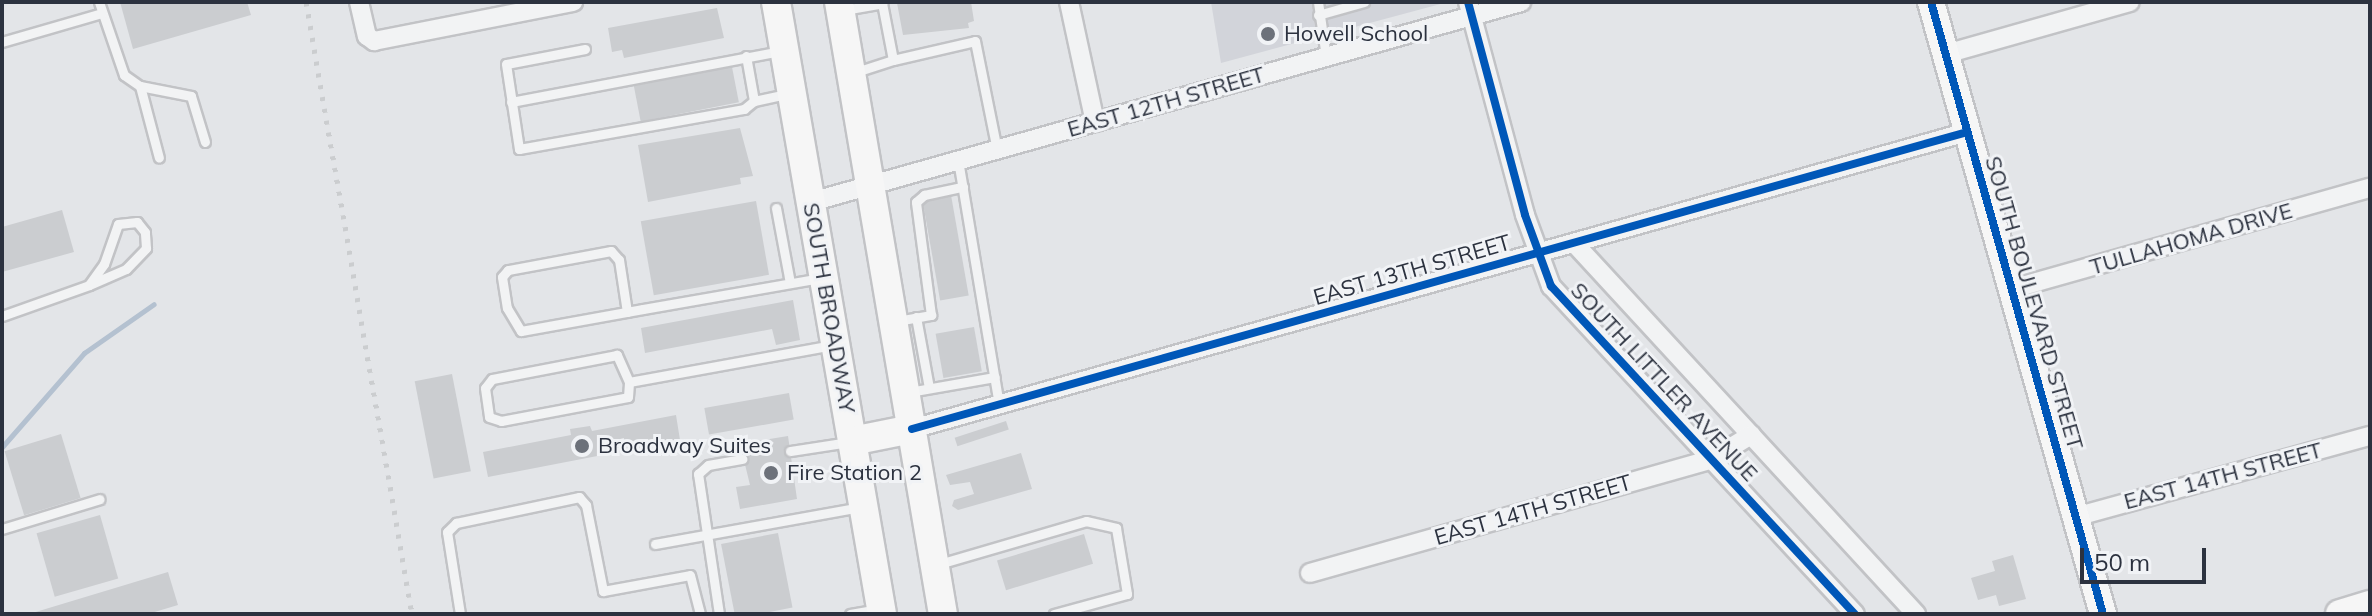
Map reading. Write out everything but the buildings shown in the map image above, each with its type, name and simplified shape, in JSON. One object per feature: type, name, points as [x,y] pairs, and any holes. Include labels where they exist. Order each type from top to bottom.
[{"type":"main road","name":"SOUTH BROADWAY","points":[[776,2],[882,611]]},
{"type":"main road","name":"SOUTH BOULEVARD STREET","points":[[1931,2],[2103,614]]},
{"type":"main road","points":[[840,6],[871,185],[905,319],[918,390],[912,429],[943,614]]},
{"type":"main road","points":[[852,441],[912,429]]},
{"type":"main road","points":[[2340,614],[2370,605]]},
{"type":"street","points":[[359,2],[367,36],[374,41],[573,2]]},
{"type":"street","points":[[1069,2],[1095,122]]},
{"type":"street","name":"EAST 12TH STREET","points":[[811,202],[1326,57],[1469,9],[1521,2]]},
{"type":"street","points":[[1946,54],[2130,2]]},
{"type":"street","name":"SOUTH LITTLER AVENUE","points":[[1469,9],[1538,254],[1551,286],[1855,614]]},
{"type":"street","name":"EAST 13TH STREET","points":[[912,429],[1967,132]]},
{"type":"street","name":"TULLAHOMA DRIVE","points":[[2012,289],[2370,188]]},
{"type":"street","name":"SOUTH LITTLER AVENUE","points":[[1574,243],[1916,614]]},
{"type":"street","name":"EAST 14TH STREET","points":[[1310,573],[1712,459],[1751,435]]},
{"type":"street","name":"EAST 14TH STREET","points":[[2075,517],[2370,436]]},
{"type":"lane","points":[[99,2],[124,75],[140,86],[191,96],[205,142]]},
{"type":"lane","points":[[1318,2],[1326,57]]},
{"type":"lane","points":[[1318,15],[1364,2]]},
{"type":"lane","points":[[840,6],[883,3],[893,60]]},
{"type":"lane","points":[[2,42],[102,13]]},
{"type":"lane","points":[[851,73],[975,41],[997,150]]},
{"type":"lane","points":[[585,49],[506,64],[519,149],[732,111],[754,101],[792,94]]},
{"type":"lane","points":[[511,102],[784,51]]},
{"type":"lane","points":[[746,56],[754,101]]},
{"type":"lane","points":[[140,86],[159,158]]},
{"type":"lane","points":[[958,160],[999,405]]},
{"type":"lane","points":[[905,319],[931,315],[916,202],[924,195],[963,187]]},
{"type":"lane","points":[[776,208],[790,283]]},
{"type":"lane","points":[[2,316],[89,285],[140,258],[147,239],[137,222],[118,224],[104,264],[89,285]]},
{"type":"lane","points":[[627,312],[619,260],[611,251],[508,270],[502,277],[507,308],[521,331],[824,277]]},
{"type":"lane","points":[[629,382],[836,344]]},
{"type":"lane","points":[[617,355],[629,382],[628,397],[501,421],[489,417],[485,388],[492,379],[617,355]]},
{"type":"lane","points":[[918,390],[995,377]]},
{"type":"lane","points":[[790,451],[852,441]]},
{"type":"lane","points":[[719,614],[698,474],[708,465],[742,459]]},
{"type":"lane","points":[[460,614],[447,532],[456,523],[579,497],[586,505],[603,591],[690,575],[700,614]]},
{"type":"lane","points":[[2,529],[100,499]]},
{"type":"lane","points":[[655,544],[863,507]]},
{"type":"lane","points":[[935,565],[1086,521],[1116,528],[1127,594],[1054,614]]},
{"type":"lane","points":[[850,614],[882,611]]},
{"type":"shaded area","name":"Howell School","points":[[1211,2],[1448,2],[1221,63]]},
{"type":"waterway","points":[[2,447],[84,353],[154,304]]},
{"type":"railway","points":[[306,2],[412,614]]},
{"type":"cycle path","points":[[1468,2],[1525,215],[1551,286],[1855,614]]},
{"type":"cycle path","points":[[1931,2],[2103,614]]},
{"type":"cycle path","points":[[912,429],[1967,132]]},
{"type":"place","name":"Howell School","points":[[1268,34]]},
{"type":"place","name":"Broadway Suites","points":[[582,446]]},
{"type":"place","name":"Fire Station 2","points":[[771,473]]}]
